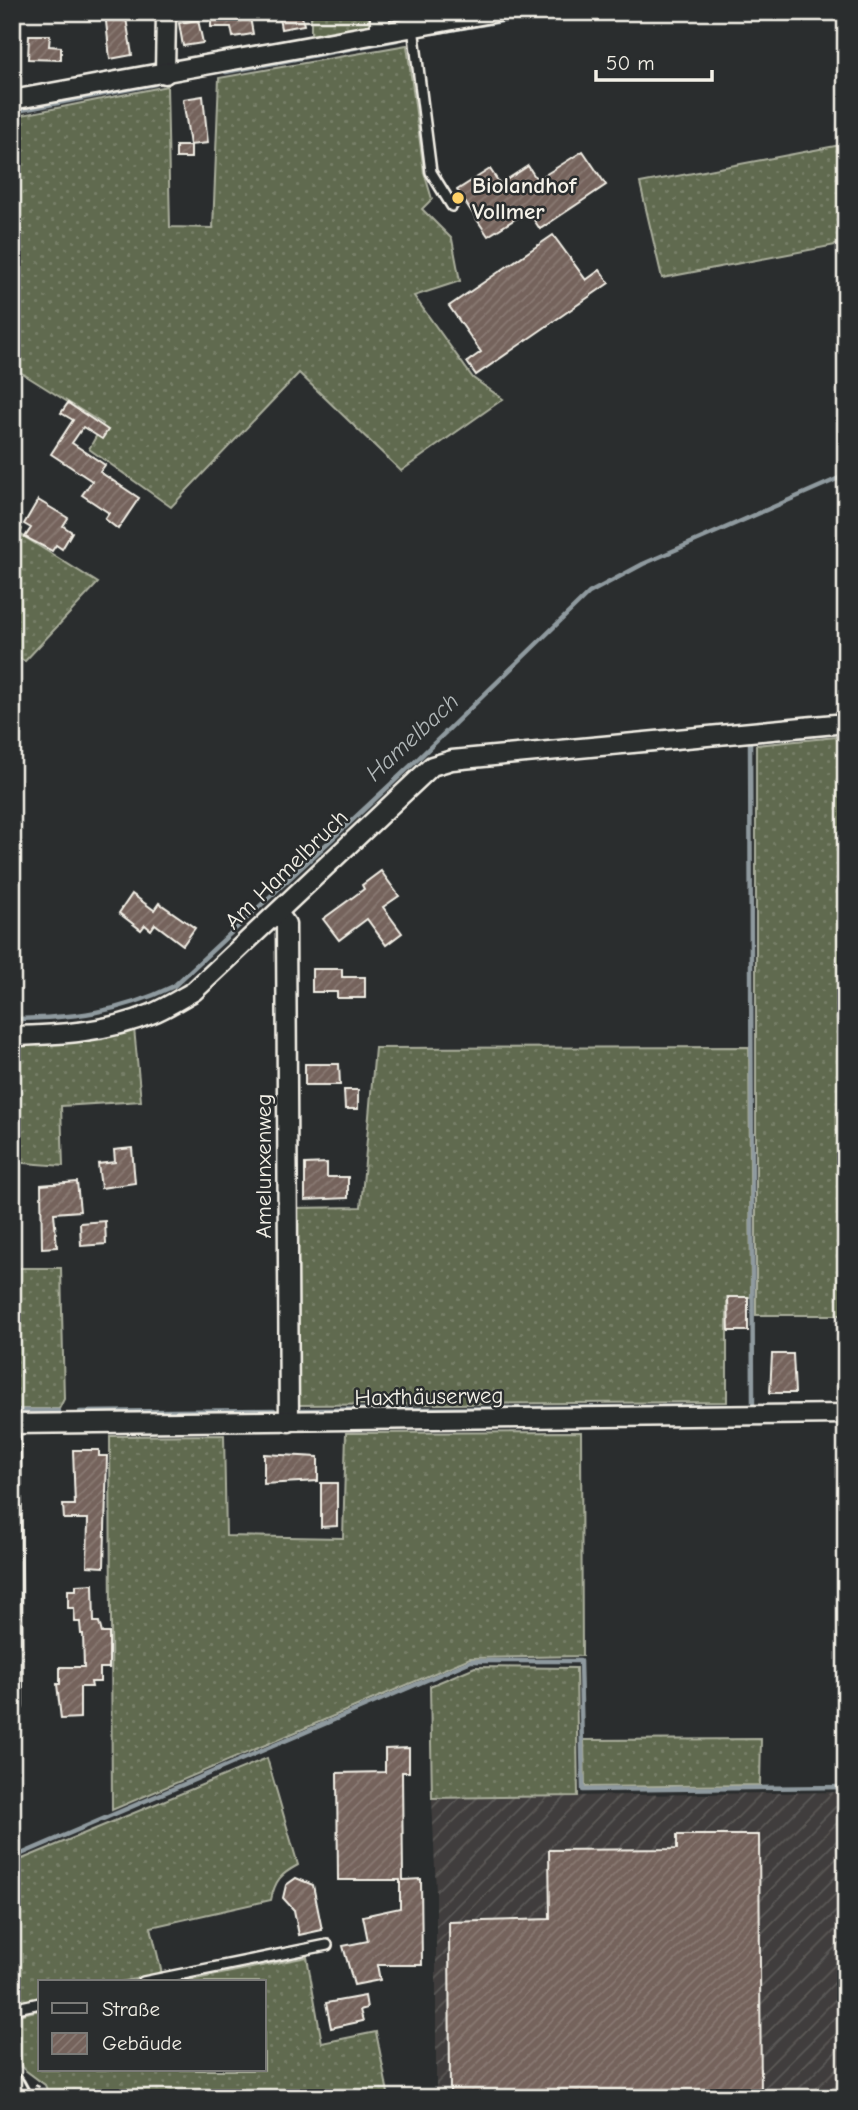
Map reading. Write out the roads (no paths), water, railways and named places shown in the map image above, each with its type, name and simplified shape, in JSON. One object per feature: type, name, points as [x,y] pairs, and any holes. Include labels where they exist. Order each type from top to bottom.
[{"type":"street","points":[[165,74],[166,12]]},
{"type":"street","points":[[380,12],[380,33]]},
{"type":"street","points":[[12,100],[497,12]]},
{"type":"street","name":"Am Hamelbruch","points":[[12,1036],[88,1031],[150,1014],[194,991],[420,775],[442,763],[846,723]]},
{"type":"street","name":"Amelunxenweg","points":[[278,913],[286,924],[289,1422]]},
{"type":"street","name":"Haxthäuserweg","points":[[14,1424],[846,1414]]},
{"type":"street","points":[[12,2087],[19,2098]]},
{"type":"lane","points":[[413,27],[430,172],[452,206]]},
{"type":"lane","points":[[14,1424],[17,1706]]},
{"type":"lane","points":[[154,1980],[327,1945]]},
{"type":"lane","points":[[12,2009],[38,2003]]},
{"type":"waterway","points":[[391,18],[392,12]]},
{"type":"waterway","points":[[433,33],[553,12]]},
{"type":"waterway","points":[[226,72],[397,40]]},
{"type":"waterway","points":[[12,112],[155,84]]},
{"type":"waterway","name":"Hamelbach","points":[[12,1019],[95,1012],[134,1002],[174,986],[419,758],[589,593],[643,564],[846,475]]},
{"type":"waterway","points":[[634,752],[846,732]]},
{"type":"waterway","points":[[302,1410],[753,1406],[750,741]]},
{"type":"waterway","points":[[80,1412],[274,1410]]},
{"type":"waterway","points":[[12,1411],[58,1411]]},
{"type":"waterway","points":[[12,1858],[471,1661],[580,1661],[583,1790],[846,1787]]},
{"type":"waterway","points":[[12,1891],[13,2001]]},
{"type":"place","name":"Biolandhof Vollmer","points":[[458,198]]}]
